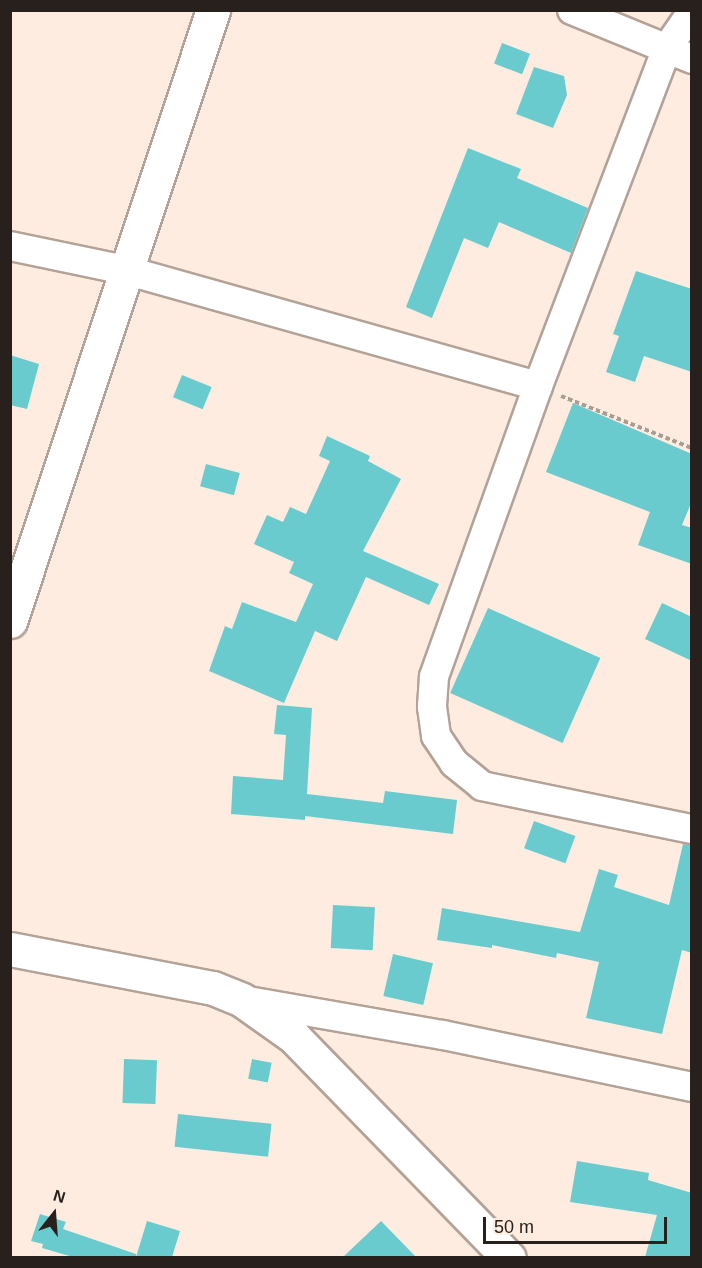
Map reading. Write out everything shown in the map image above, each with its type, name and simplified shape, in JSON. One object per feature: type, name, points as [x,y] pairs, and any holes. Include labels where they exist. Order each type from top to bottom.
[{"type":"street","points":[[10,621],[213,10]]},
{"type":"street","points":[[572,10],[679,53]]},
{"type":"street","points":[[692,12],[679,53],[538,386],[434,677],[432,707],[436,736],[454,763],[482,786],[692,829]]},
{"type":"street","points":[[10,246],[125,270],[354,331],[538,386]]},
{"type":"street","points":[[10,949],[213,988],[242,1000],[443,1035],[692,1087]]},
{"type":"street","points":[[242,1000],[294,1037],[509,1257]]},
{"type":"path","points":[[538,386],[692,448]]},
{"type":"building","points":[[502,43],[530,54],[522,74],[494,64]]},
{"type":"building","points":[[534,67],[564,76],[567,95],[553,128],[516,114]]},
{"type":"building","points":[[468,148],[521,169],[517,178],[588,208],[571,253],[499,222],[488,248],[464,238],[432,318],[406,307]]},
{"type":"building","points":[[636,271],[692,289],[692,372],[644,356],[635,382],[606,372],[619,336],[613,334]]},
{"type":"building","points":[[10,355],[39,364],[27,409],[10,405]]},
{"type":"building","points":[[182,375],[212,387],[203,409],[173,397]]},
{"type":"building","points":[[573,403],[692,454],[692,501],[682,525],[692,528],[692,564],[638,545],[650,512],[546,472]]},
{"type":"building","points":[[327,436],[370,456],[368,461],[401,479],[363,551],[439,584],[429,605],[366,577],[337,641],[315,631],[284,703],[209,671],[225,626],[232,629],[242,602],[296,622],[313,584],[289,573],[294,562],[254,544],[267,515],[283,522],[290,507],[306,514],[330,461],[319,456]]},
{"type":"building","points":[[206,464],[240,473],[234,495],[200,486]]},
{"type":"building","points":[[662,603],[692,617],[692,661],[645,639]]},
{"type":"building","points":[[488,608],[600,658],[563,743],[450,693]]},
{"type":"building","points":[[277,705],[312,708],[307,794],[383,803],[385,791],[457,800],[453,834],[305,816],[305,820],[231,814],[233,776],[283,780],[286,735],[274,734]]},
{"type":"building","points":[[534,821],[575,836],[565,863],[524,848]]},
{"type":"building","points":[[683,844],[692,845],[692,953],[682,950],[662,1034],[586,1018],[599,962],[557,953],[556,958],[492,945],[492,948],[437,940],[442,908],[580,932],[599,869],[618,875],[614,887],[669,905]]},
{"type":"building","points":[[333,905],[375,907],[373,950],[331,948]]},
{"type":"building","points":[[393,954],[433,963],[423,1005],[383,996]]},
{"type":"building","points":[[124,1059],[157,1060],[155,1104],[122,1103]]},
{"type":"building","points":[[252,1059],[272,1063],[268,1082],[248,1079]]},
{"type":"building","points":[[178,1114],[271,1124],[268,1157],[175,1147]]},
{"type":"building","points":[[577,1161],[649,1173],[648,1180],[692,1193],[692,1257],[645,1257],[657,1215],[570,1202]]},
{"type":"building","points":[[40,1214],[66,1222],[63,1229],[136,1254],[136,1257],[73,1257],[42,1248],[43,1244],[31,1241]]},
{"type":"building","points":[[147,1221],[180,1231],[172,1257],[136,1257]]},
{"type":"building","points":[[381,1221],[416,1257],[343,1257]]}]
